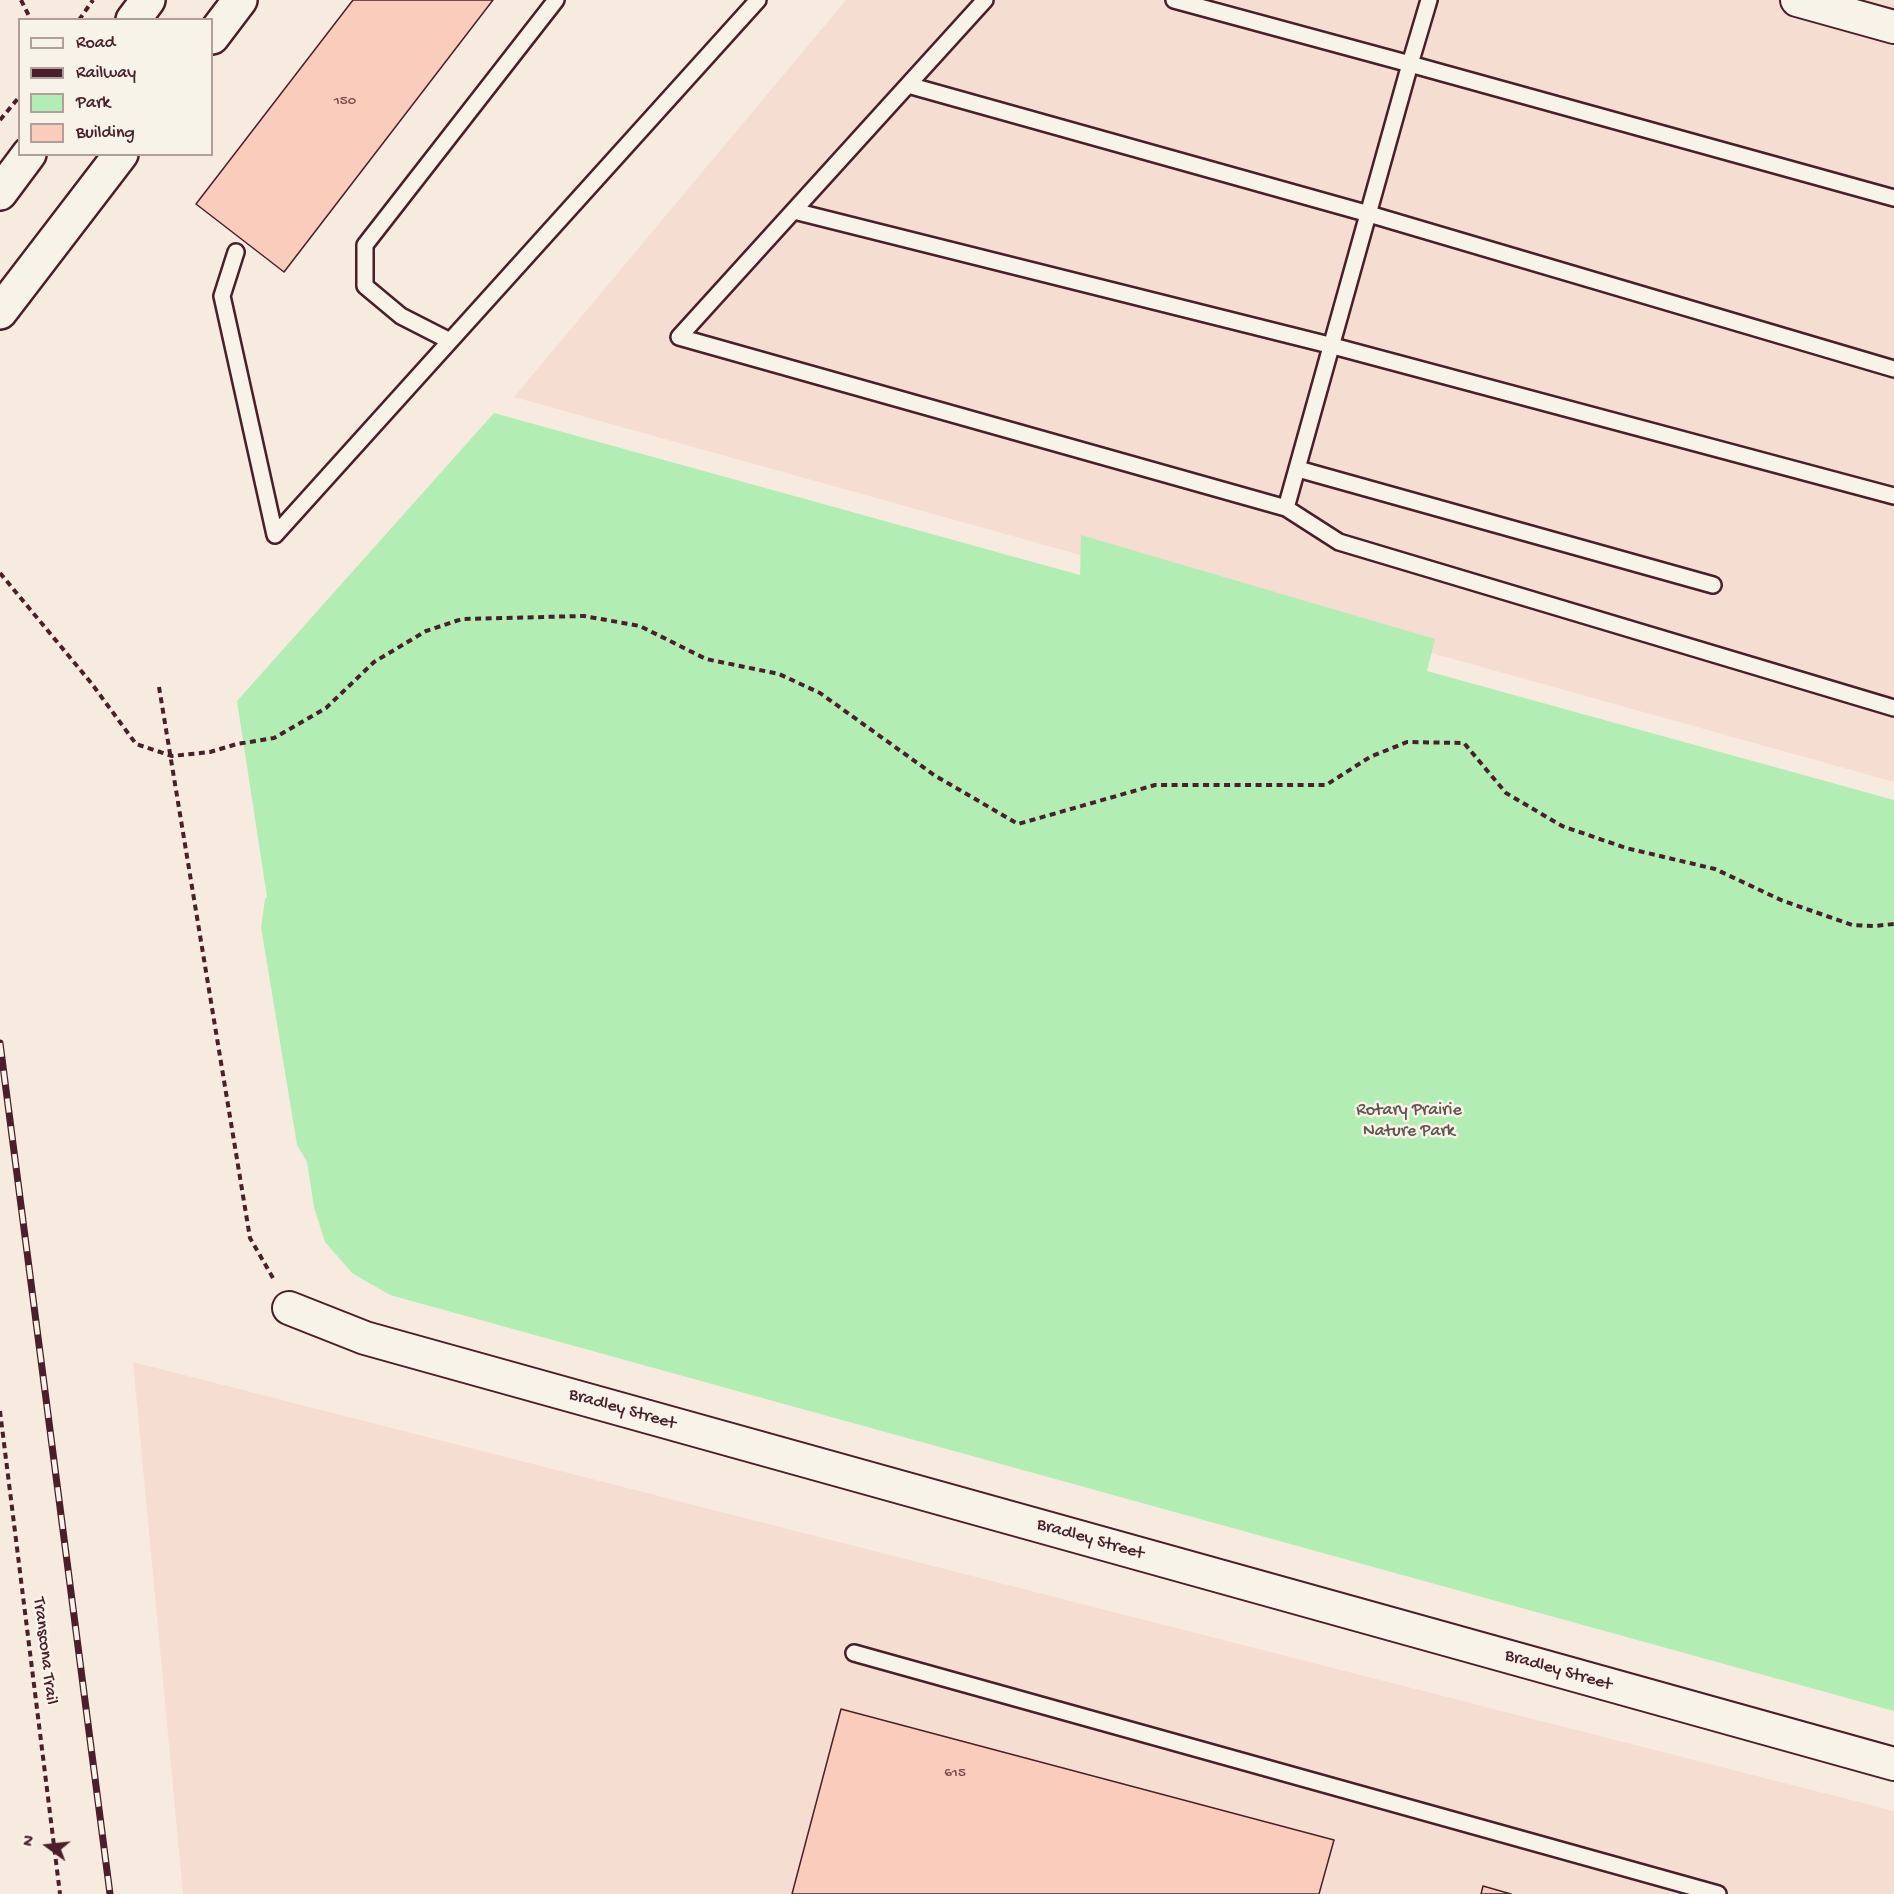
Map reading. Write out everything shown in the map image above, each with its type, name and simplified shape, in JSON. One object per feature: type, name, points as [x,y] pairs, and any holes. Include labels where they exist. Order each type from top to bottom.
[{"type":"street","points":[[134,18],[148,0]]},
{"type":"street","points":[[213,36],[240,0]]},
{"type":"street","points":[[1797,0],[1894,27]]},
{"type":"street","points":[[0,193],[28,156]]},
{"type":"street","points":[[0,312],[119,156]]},
{"type":"street","name":"Bradley Street","points":[[289,1308],[365,1338],[1894,1764]]},
{"type":"lane","points":[[450,341],[401,316],[364,286],[365,245],[556,0]]},
{"type":"lane","points":[[985,0],[680,337],[1286,508],[1339,542],[1894,708]]},
{"type":"lane","points":[[1174,0],[1894,198]]},
{"type":"lane","points":[[1286,508],[1429,0]]},
{"type":"lane","points":[[236,252],[222,296],[275,535],[755,1]]},
{"type":"lane","points":[[908,85],[1369,214],[1894,369]]},
{"type":"lane","points":[[794,211],[1333,346],[1894,496]]},
{"type":"lane","points":[[1298,469],[1713,585]]},
{"type":"lane","points":[[854,1653],[1718,1894]]},
{"type":"path","points":[[21,0],[30,18]]},
{"type":"path","points":[[80,18],[93,0]]},
{"type":"path","points":[[0,120],[18,98]]},
{"type":"path","points":[[0,573],[92,684],[136,744],[171,756],[210,752],[237,744],[274,738],[326,708],[374,662],[426,631],[462,619],[584,616],[640,626],[706,659],[779,674],[820,693],[934,775],[1018,824],[1155,785],[1326,785],[1370,757],[1407,742],[1464,743],[1506,793],[1562,826],[1626,848],[1715,869],[1781,900],[1852,925],[1894,924]]},
{"type":"path","points":[[159,687],[250,1238],[289,1308]]},
{"type":"path","name":"Transcona Trail","points":[[0,1411],[60,1894]]},
{"type":"shaded area","points":[[846,0],[1894,0],[1894,782],[514,397]]},
{"type":"shaded area","points":[[133,1362],[1894,1811],[1894,1894],[183,1894]]},
{"type":"green space","name":"Rotary Prairie Nature Park","points":[[494,413],[1080,575],[1081,535],[1435,639],[1427,671],[1894,800],[1894,1711],[390,1295],[352,1273],[325,1242],[314,1207],[307,1162],[297,1145],[261,927],[267,897],[237,701]]},
{"type":"building","points":[[353,0],[493,0],[284,272],[196,204]]},
{"type":"building","points":[[841,1709],[1334,1840],[1319,1894],[792,1894]]},
{"type":"building","points":[[1483,1886],[1511,1894],[1481,1894]]},
{"type":"railway","points":[[0,1043],[110,1894]]}]
